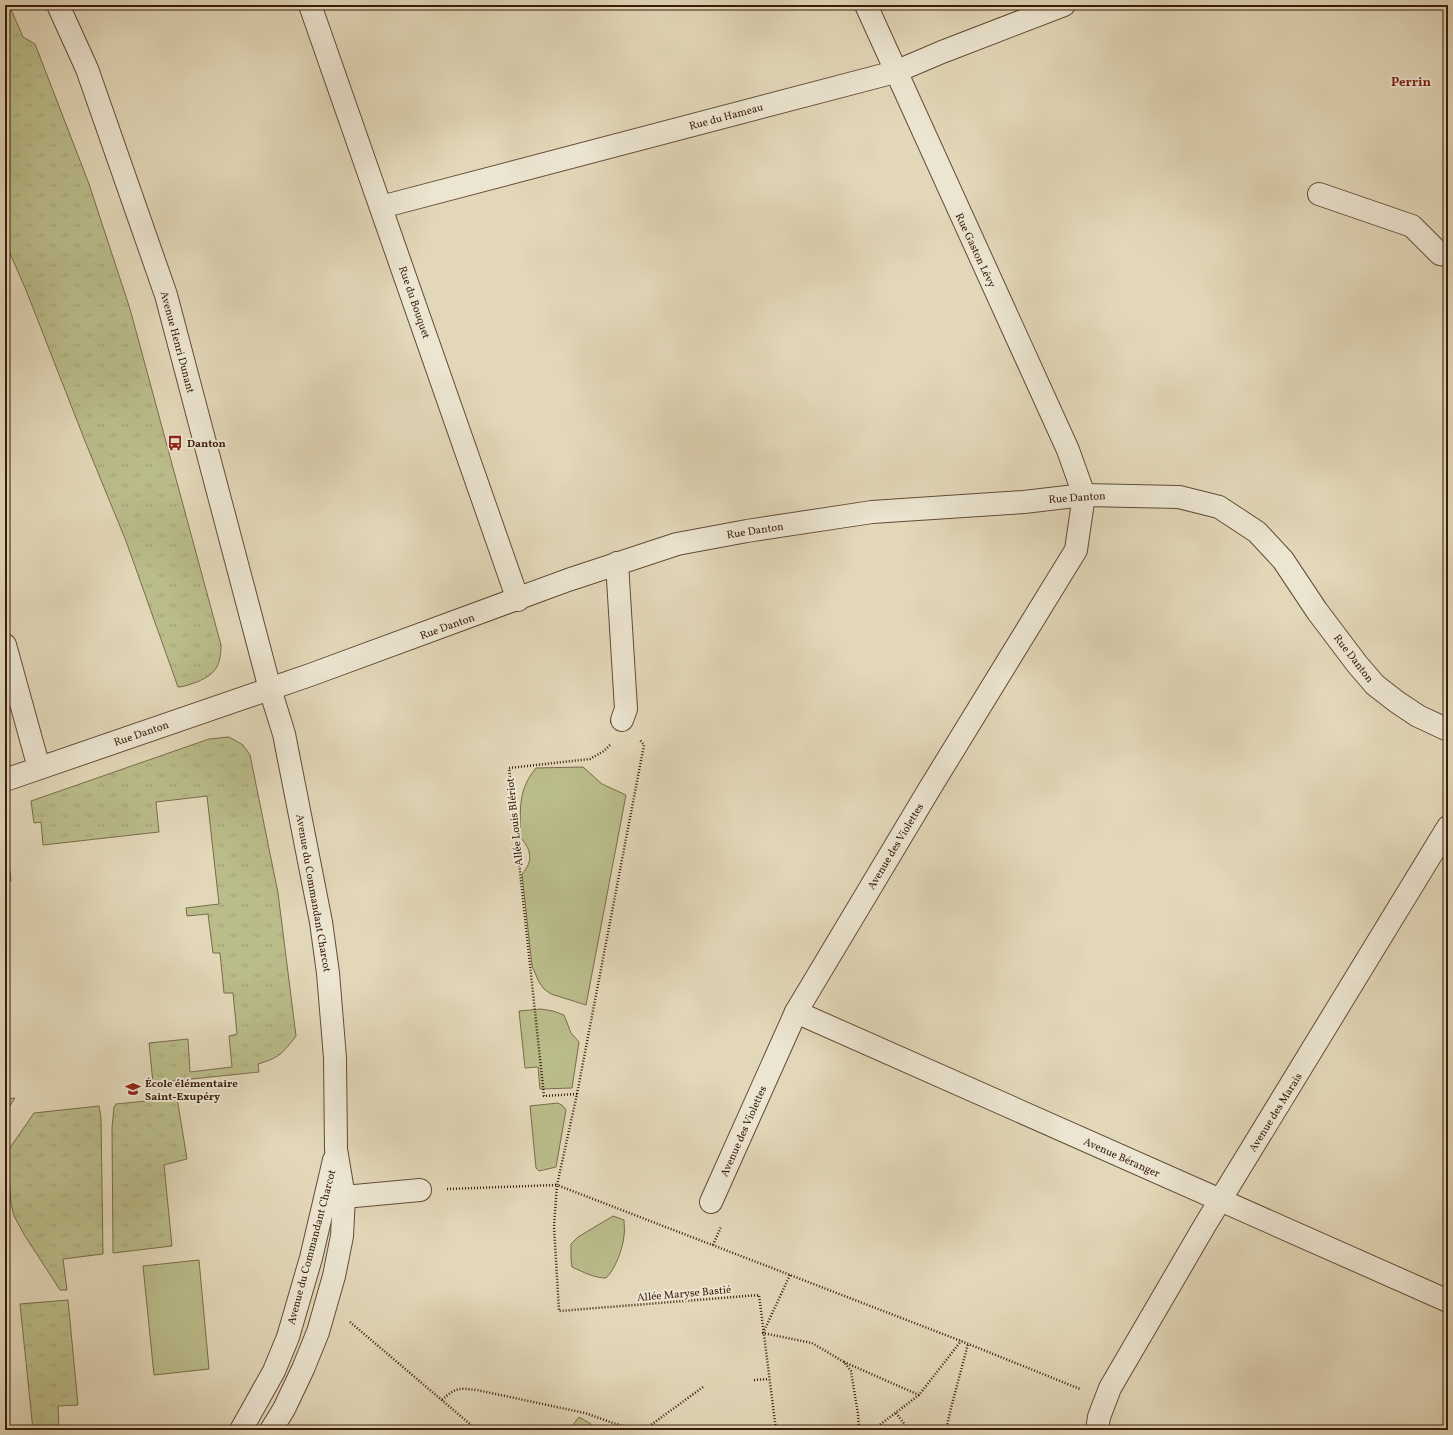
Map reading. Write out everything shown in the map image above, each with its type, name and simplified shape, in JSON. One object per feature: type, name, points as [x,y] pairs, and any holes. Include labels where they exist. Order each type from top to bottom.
[{"type":"street","name":"Avenue Henri Dunant","points":[[58,5],[87,69],[166,295],[270,689]]},
{"type":"street","name":"Rue du Bouquet","points":[[310,5],[518,600]]},
{"type":"street","name":"Rue Gaston Lévy","points":[[866,5],[895,72],[1068,450],[1084,495]]},
{"type":"street","name":"Rue du Hameau","points":[[381,207],[895,72],[942,52],[1064,5]]},
{"type":"street","points":[[1318,194],[1412,226],[1440,254],[1448,255]]},
{"type":"street","name":"Rue Danton","points":[[5,780],[310,676],[617,563],[677,544],[747,531],[865,513],[1024,502],[1084,495],[1179,497],[1219,507],[1257,532],[1283,560],[1317,611],[1357,664],[1375,685],[1418,716],[1448,730]]},
{"type":"street","name":"Avenue des Violettes","points":[[711,1202],[796,1012],[1076,550],[1084,495]]},
{"type":"street","points":[[617,563],[626,709],[622,720]]},
{"type":"street","points":[[5,645],[39,768]]},
{"type":"street","name":"Avenue du Commandant Charcot","points":[[270,689],[284,734],[321,922],[328,973],[335,1058],[336,1149],[344,1197],[342,1236],[327,1302],[318,1332],[303,1369],[284,1409],[271,1430]]},
{"type":"street","name":"Avenue des Marais","points":[[1097,1430],[1099,1417],[1105,1399],[1205,1225],[1448,827]]},
{"type":"street","name":"Avenue Béranger","points":[[796,1012],[1448,1301]]},
{"type":"street","name":"Avenue du Commandant Charcot","points":[[241,1430],[274,1371],[288,1337],[311,1258],[336,1149]]},
{"type":"street","points":[[344,1197],[420,1190]]},
{"type":"path","points":[[557,1185],[577,1094],[644,745],[622,720]]},
{"type":"path","name":"Allée Louis Blériot","points":[[577,1094],[544,1096],[509,768],[590,759],[604,751],[616,739],[622,720]]},
{"type":"path","points":[[444,1190],[557,1185],[961,1341],[1105,1399]]},
{"type":"path","name":"Allée Maryse Bastié","points":[[557,1185],[554,1226],[559,1311],[759,1295],[776,1430]]},
{"type":"path","points":[[790,1275],[763,1333],[812,1343],[844,1362],[919,1395]]},
{"type":"path","points":[[327,1302],[477,1430]]},
{"type":"path","points":[[873,1430],[919,1395],[961,1341]]},
{"type":"path","points":[[946,1430],[968,1344]]},
{"type":"path","points":[[844,1362],[850,1371],[858,1414],[859,1430]]},
{"type":"path","points":[[754,1380],[769,1379]]},
{"type":"path","points":[[644,1430],[703,1387]]},
{"type":"path","points":[[442,1400],[451,1392],[460,1388],[477,1390],[585,1413],[636,1430]]},
{"type":"path","points":[[896,1413],[909,1430]]},
{"type":"green space","points":[[5,5],[9,5],[23,37],[35,44],[89,184],[130,309],[221,645],[220,658],[213,672],[209,676],[197,682],[185,686],[178,687],[126,541],[26,290],[5,242]]},
{"type":"green space","points":[[229,737],[243,745],[250,755],[278,893],[296,1036],[288,1047],[276,1057],[258,1064],[259,1072],[153,1083],[149,1043],[188,1039],[190,1072],[232,1067],[229,1036],[237,1034],[233,993],[224,993],[220,953],[213,953],[208,914],[187,916],[186,908],[219,904],[207,796],[156,802],[159,832],[43,845],[41,822],[34,823],[31,801],[209,739]]},
{"type":"green space","points":[[583,767],[602,784],[626,795],[586,1005],[551,994],[544,989],[532,966],[522,874],[530,860],[530,855],[527,846],[520,837],[521,801],[530,776],[536,768]]},
{"type":"green space","points":[[5,827],[11,881],[5,882]]},
{"type":"green space","points":[[541,1009],[564,1015],[571,1033],[579,1042],[572,1088],[540,1089],[538,1067],[525,1068],[519,1011]]},
{"type":"green space","points":[[15,1098],[5,1113],[5,1099]]},
{"type":"green space","points":[[177,1098],[187,1159],[164,1165],[172,1246],[113,1253],[112,1128],[114,1107],[116,1104]]},
{"type":"green space","points":[[558,1103],[566,1110],[556,1167],[539,1171],[536,1168],[530,1106]]},
{"type":"green space","points":[[99,1106],[101,1118],[103,1254],[63,1259],[67,1290],[60,1290],[25,1236],[14,1216],[11,1204],[7,1152],[34,1113]]},
{"type":"green space","points":[[613,1216],[624,1220],[623,1241],[615,1264],[606,1278],[597,1277],[572,1267],[571,1244],[578,1237]]},
{"type":"green space","points":[[199,1260],[209,1369],[154,1375],[143,1266]]},
{"type":"green space","points":[[68,1300],[78,1405],[58,1406],[59,1430],[33,1430],[20,1304]]},
{"type":"green space","points":[[579,1417],[601,1430],[569,1430]]},
{"type":"place","name":"Danton","points":[[175,443]]},
{"type":"place","name":"École élémentaire Saint-Exupéry","points":[[133,1089]]},
{"type":"district","name":"Perrin","points":[[1411,81]]}]
